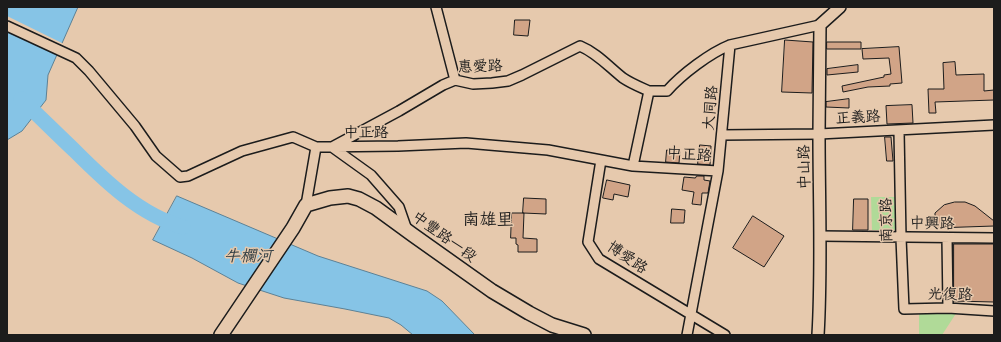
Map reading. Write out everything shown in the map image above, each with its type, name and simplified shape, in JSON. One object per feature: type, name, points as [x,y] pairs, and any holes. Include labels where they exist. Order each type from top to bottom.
[{"type":"main road","name":"中豐路一段","points":[[306,205],[330,198],[348,196],[354,197],[376,208],[492,291],[552,325],[584,335]]},
{"type":"main road","points":[[221,335],[237,314],[294,228],[306,205]]},
{"type":"street","points":[[436,7],[455,80]]},
{"type":"street","points":[[730,45],[820,25],[840,7]]},
{"type":"street","name":"中山路","points":[[818,335],[821,236],[819,134],[820,25]]},
{"type":"street","name":"中正路","points":[[7,26],[76,58],[89,71],[135,126],[156,156],[180,177],[188,176],[242,151],[293,137],[316,147],[466,143],[548,150],[632,166],[718,171]]},
{"type":"street","name":"惠愛路","points":[[332,147],[399,111],[443,85],[455,80],[473,84],[508,81],[580,46],[591,51],[636,86],[649,91],[667,91],[677,80],[720,49],[730,45]]},
{"type":"street","name":"大同路","points":[[687,335],[718,171],[730,45]]},
{"type":"street","points":[[632,166],[649,91]]},
{"type":"street","name":"正義路","points":[[722,135],[819,134],[994,125]]},
{"type":"street","name":"南京路","points":[[899,131],[904,309]]},
{"type":"street","points":[[306,205],[316,147]]},
{"type":"street","points":[[332,147],[371,175],[399,207],[408,231]]},
{"type":"street","name":"博愛路","points":[[601,160],[588,242],[599,259],[726,335]]},
{"type":"street","name":"中興路","points":[[821,236],[994,238]]},
{"type":"street","points":[[947,238],[948,308]]},
{"type":"street","name":"光復路","points":[[904,309],[948,308],[994,311]]},
{"type":"green space","points":[[871,197],[895,197],[895,230],[872,230]]},
{"type":"green space","points":[[957,312],[942,335],[919,335],[919,313]]},
{"type":"water","points":[[8,7],[78,7],[48,75],[46,100],[22,131],[7,140]]},
{"type":"water","name":"牛欄河","points":[[177,196],[318,256],[427,291],[442,301],[475,335],[413,335],[401,325],[389,318],[284,298],[238,283],[192,258],[153,240]]},
{"type":"pier","points":[[7,16],[64,44],[59,55],[7,31]]},
{"type":"building","points":[[515,20],[530,20],[528,36],[514,35]]},
{"type":"building","points":[[785,40],[813,42],[812,93],[782,92]]},
{"type":"building","points":[[827,42],[861,42],[861,49],[827,49]]},
{"type":"building","points":[[899,47],[902,83],[843,92],[842,86],[884,77],[884,75],[891,74],[889,58],[863,59],[862,49]]},
{"type":"building","points":[[955,62],[956,75],[984,74],[984,91],[994,90],[994,100],[935,102],[936,113],[929,113],[928,89],[944,89],[943,63]]},
{"type":"building","points":[[858,65],[858,72],[827,75],[827,69]]},
{"type":"building","points":[[849,99],[849,108],[826,107],[826,102]]},
{"type":"building","points":[[912,105],[913,123],[887,124],[886,106]]},
{"type":"building","points":[[885,137],[891,137],[893,161],[887,161]]},
{"type":"building","points":[[700,145],[711,146],[710,165],[698,164]]},
{"type":"building","points":[[667,150],[680,151],[679,163],[666,162]]},
{"type":"building","points":[[697,176],[704,176],[704,180],[710,181],[708,193],[702,193],[701,205],[692,204],[694,192],[682,190],[684,177],[695,178]]},
{"type":"building","points":[[607,180],[630,185],[628,197],[614,194],[613,200],[603,198]]},
{"type":"building","points":[[524,198],[546,199],[546,214],[523,213]]},
{"type":"building","points":[[854,199],[868,199],[868,230],[853,230]]},
{"type":"building","points":[[955,202],[965,202],[975,206],[994,221],[994,226],[935,228],[935,213],[944,205]]},
{"type":"building","points":[[672,209],[685,210],[684,223],[671,223]]},
{"type":"building","points":[[512,213],[524,213],[523,238],[537,239],[537,252],[518,252],[516,238],[511,238]]},
{"type":"building","points":[[753,216],[784,236],[764,267],[733,248]]},
{"type":"building","points":[[954,244],[994,244],[994,302],[954,301]]},
{"type":"waterway","name":"牛欄河","points":[[21,99],[124,196],[138,206],[167,222],[183,227]]},
{"type":"district","name":"南雄里","points":[[488,221]]}]
